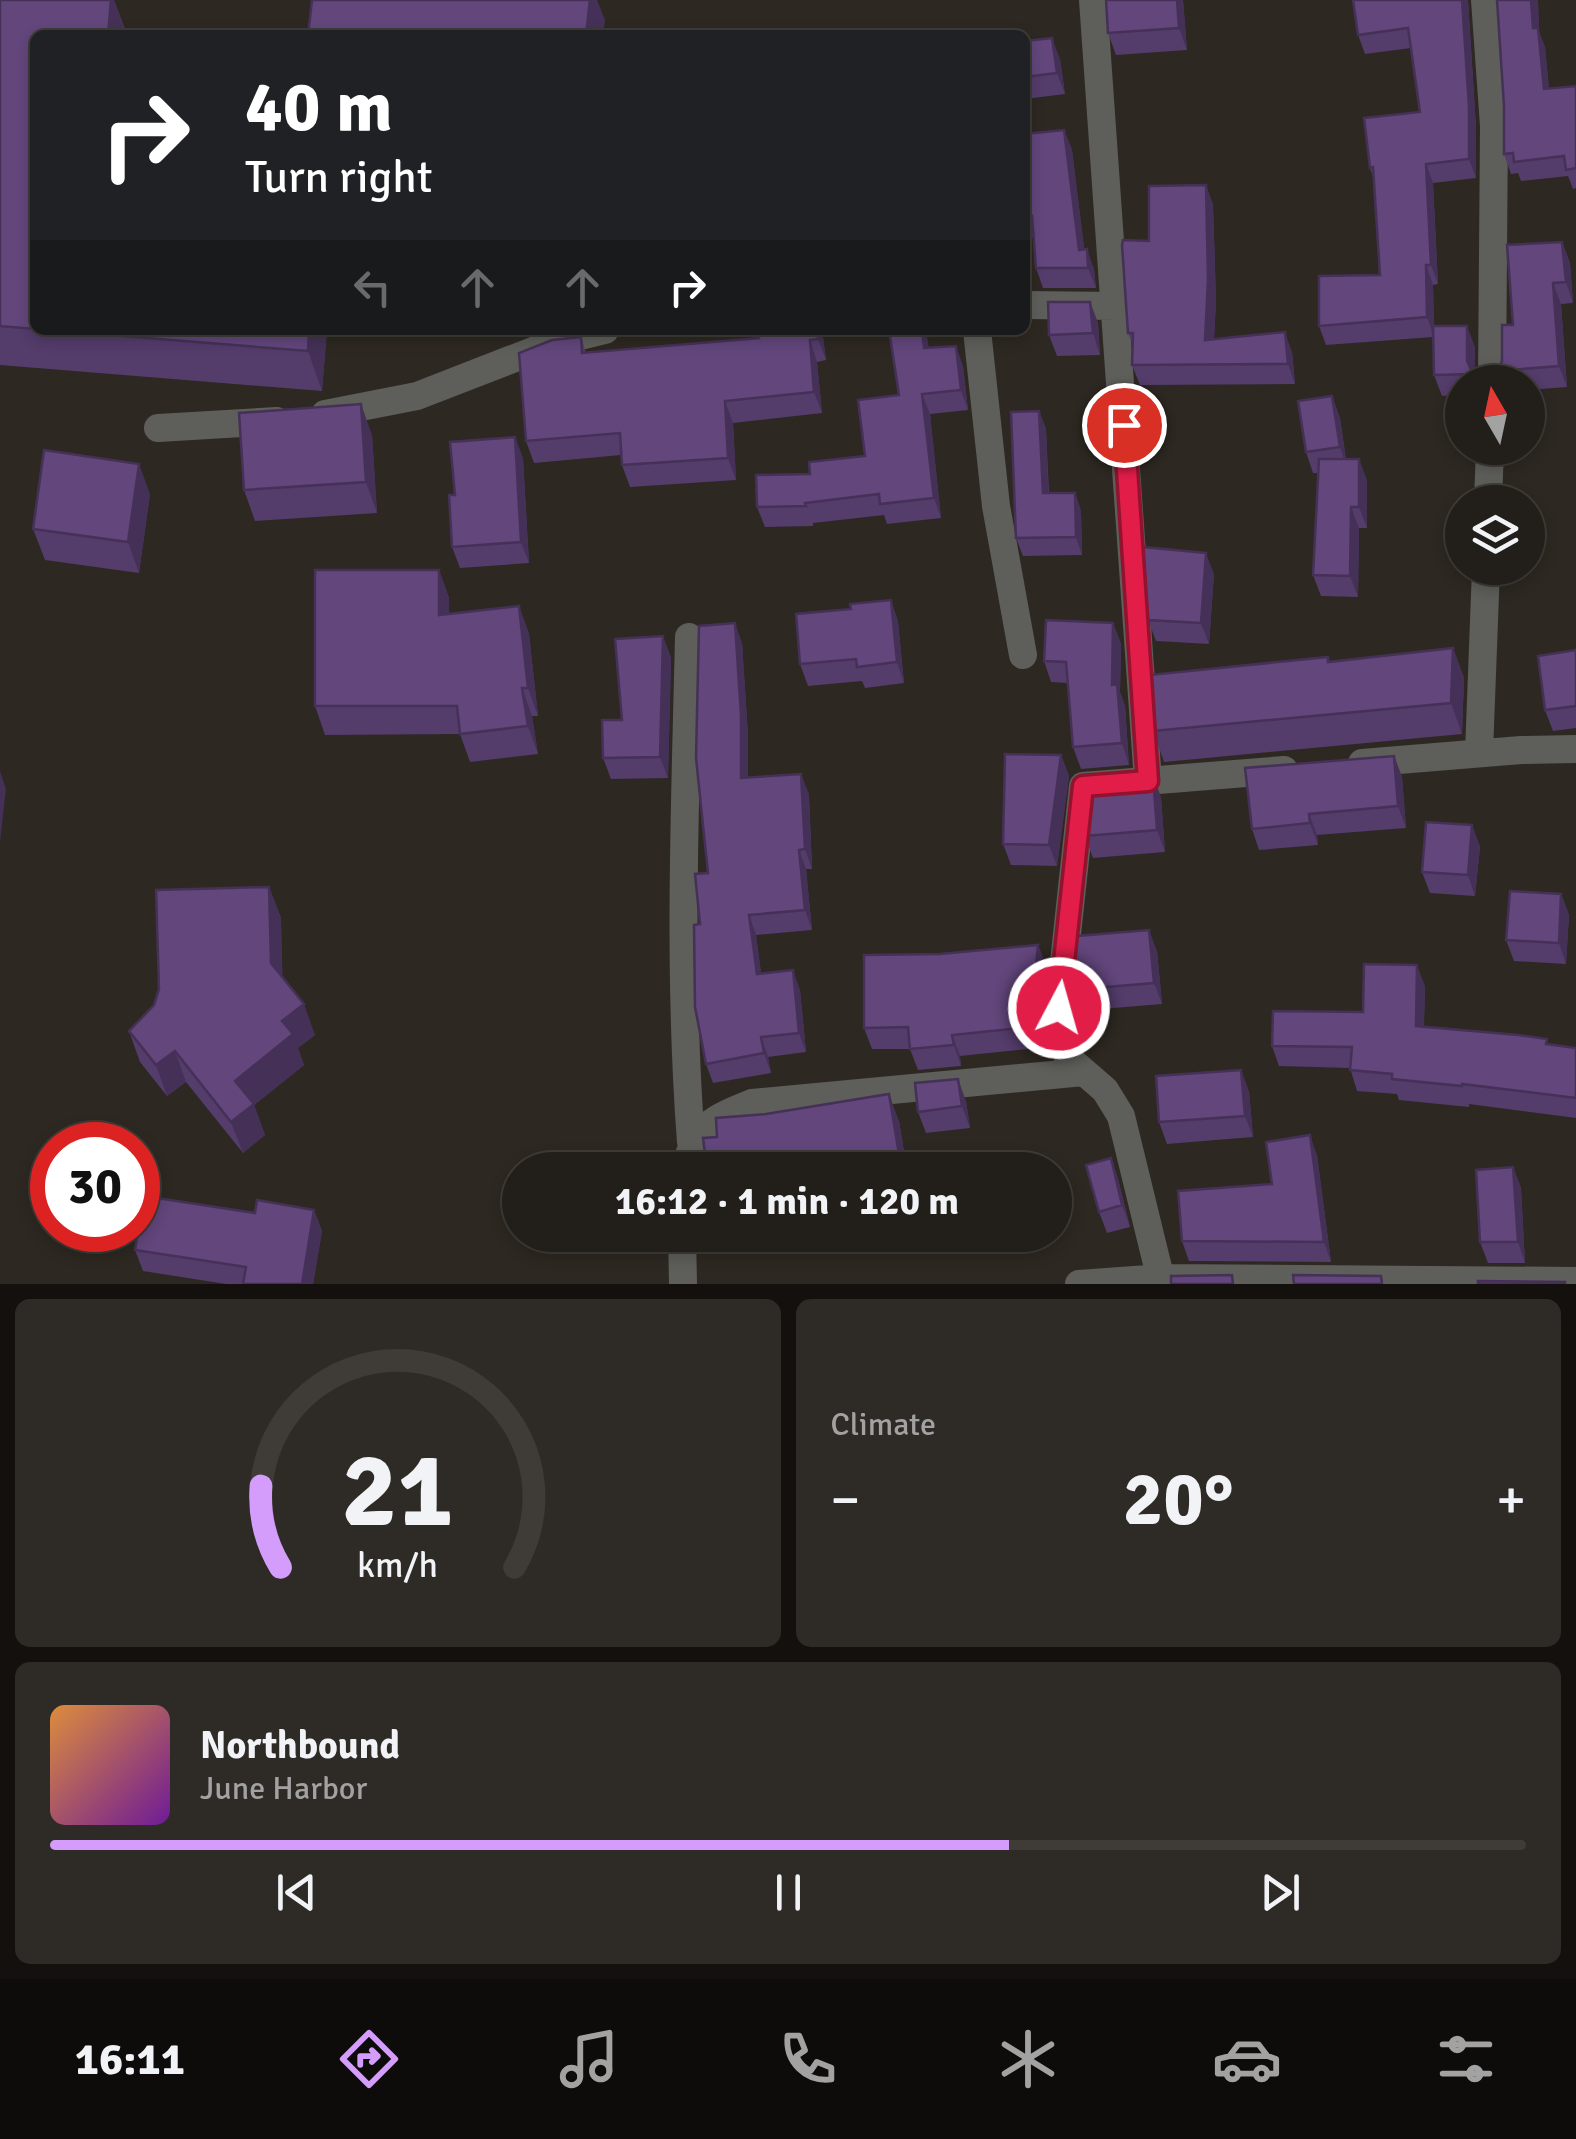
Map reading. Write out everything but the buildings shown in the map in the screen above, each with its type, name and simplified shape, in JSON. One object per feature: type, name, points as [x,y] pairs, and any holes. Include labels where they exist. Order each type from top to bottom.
[{"type":"street","points":[[1093,0],[1148,781]]},
{"type":"street","points":[[1485,0],[1494,126],[1492,365]]},
{"type":"street","points":[[1030,305],[1116,306]]},
{"type":"street","points":[[158,428],[272,422],[365,408],[417,396],[556,342],[584,335]]},
{"type":"street","points":[[978,335],[996,506],[1023,655]]},
{"type":"street","points":[[1479,754],[1485,585]]},
{"type":"street","points":[[688,1152],[681,894],[689,637]]},
{"type":"street","points":[[1162,1281],[1121,1116],[1104,1090],[1068,1058],[1059,1008],[1083,786],[1479,754],[1576,750]]},
{"type":"street","points":[[691,1152],[716,1118],[752,1103],[1084,1072]]},
{"type":"street","points":[[682,1252],[683,1284]]},
{"type":"street","points":[[1079,1284],[1576,1281]]},
{"type":"route","points":[[1059,1008],[1083,786],[1148,781],[1124,425]]}]
